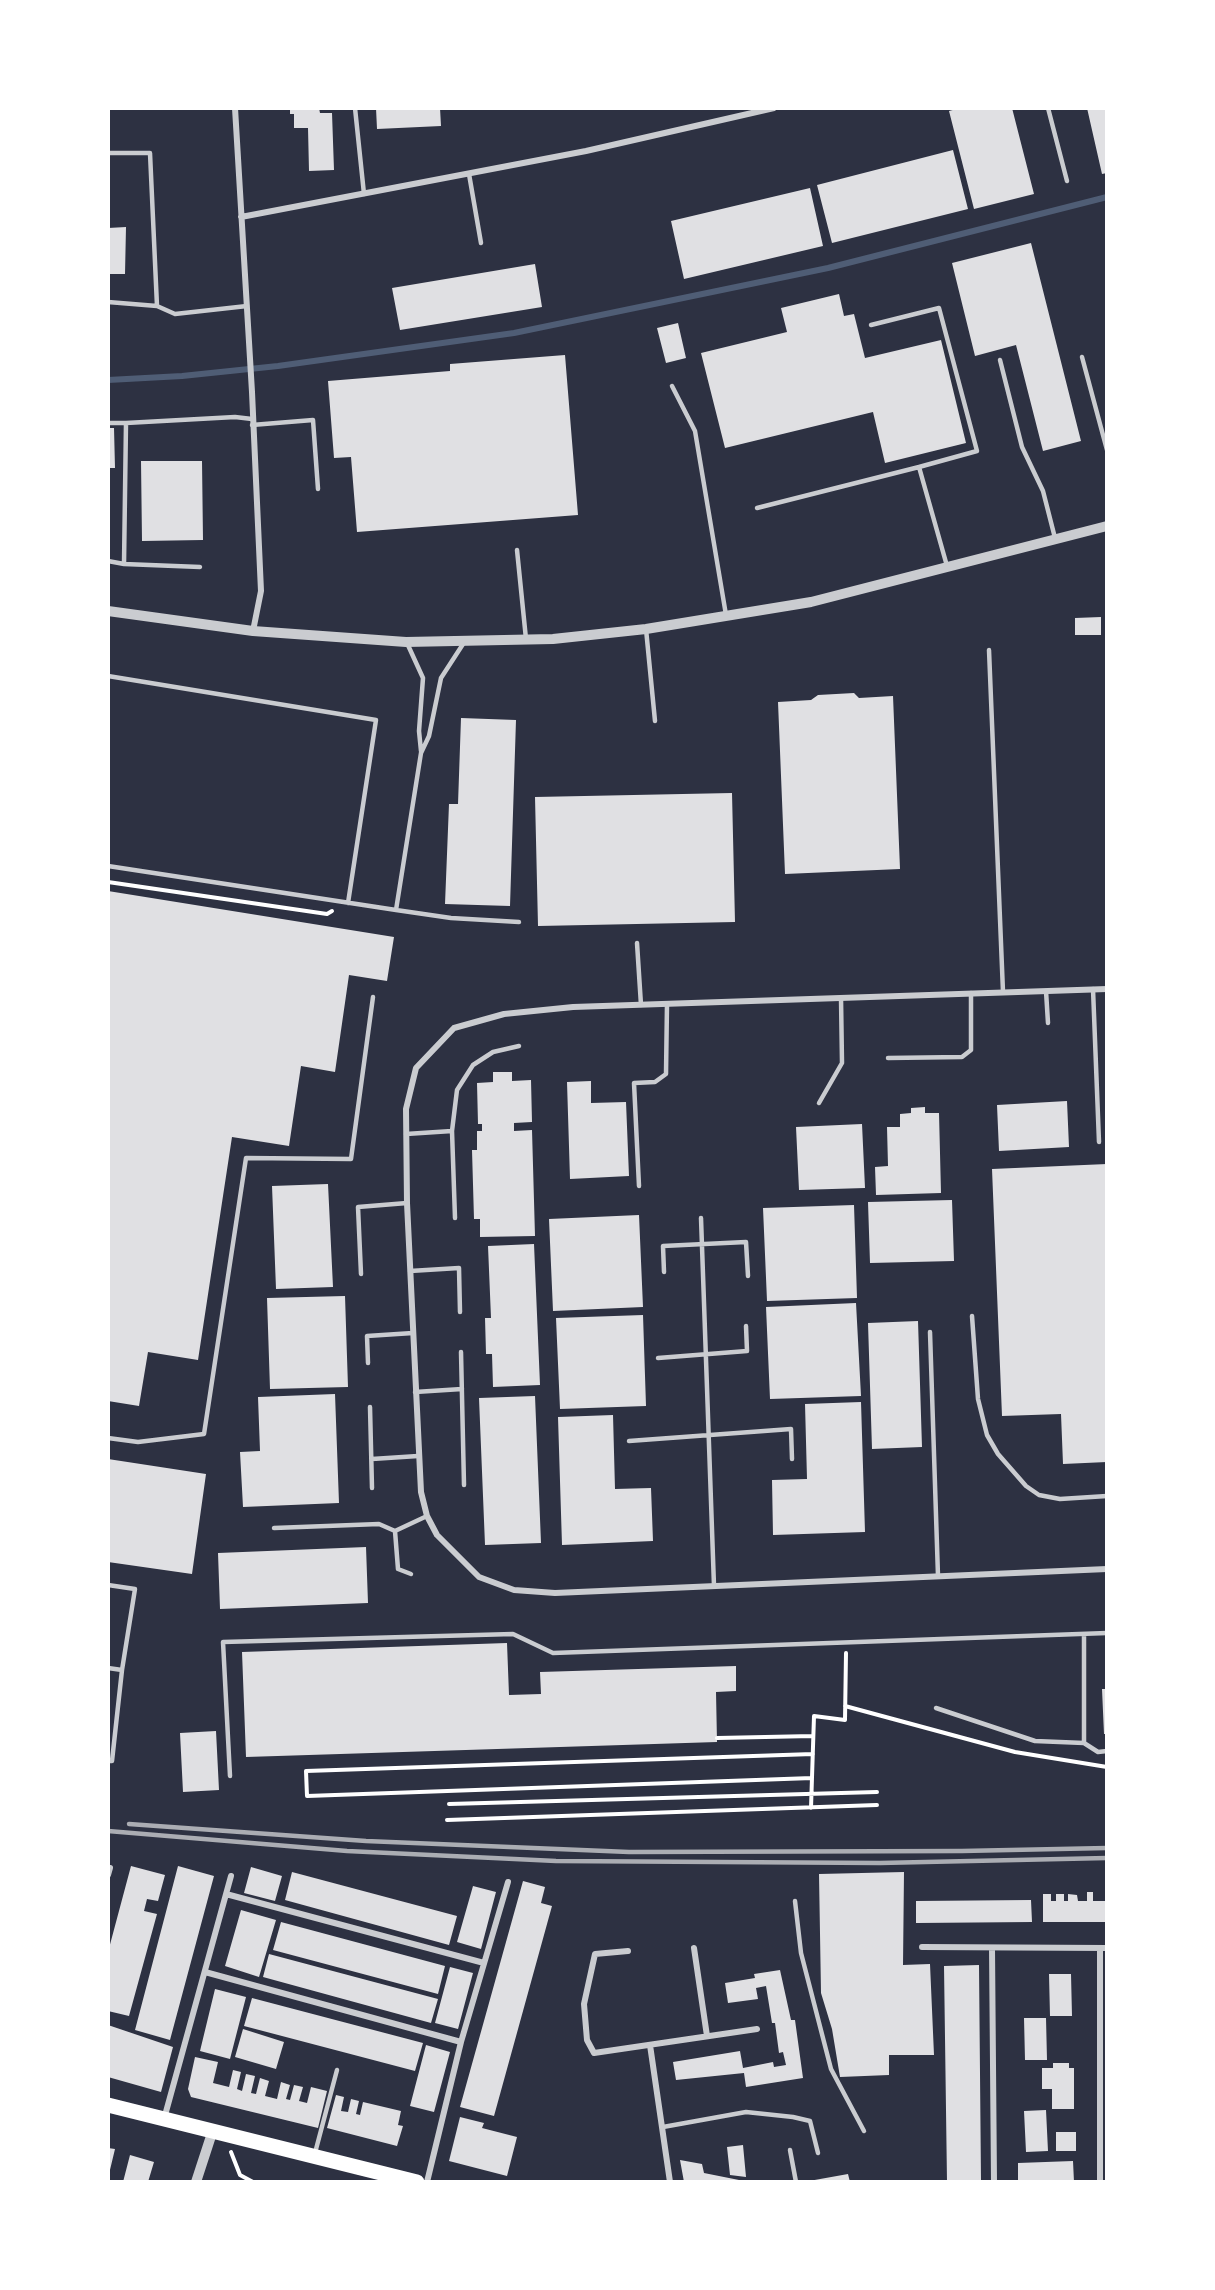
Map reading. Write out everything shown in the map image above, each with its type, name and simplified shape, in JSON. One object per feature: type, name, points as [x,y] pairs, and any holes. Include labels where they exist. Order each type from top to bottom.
[{"type":"main road","points":[[108,2105],[227,2137],[417,2182]]},
{"type":"street","points":[[235,108],[261,591],[253,631]]},
{"type":"street","points":[[241,217],[586,152],[774,108]]},
{"type":"street","points":[[108,611],[253,631],[406,642],[525,639],[646,629],[811,603],[1107,526]]},
{"type":"street","points":[[1107,989],[573,1007],[504,1014],[454,1028],[416,1068],[406,1109],[412,1333],[421,1492],[427,1516],[437,1535],[479,1577],[514,1590],[555,1593],[1107,1569]]},
{"type":"street","points":[[164,2120],[231,1876]]},
{"type":"street","points":[[427,2182],[461,2042],[508,1882]]},
{"type":"street","points":[[226,1894],[484,1963]]},
{"type":"street","points":[[922,1947],[1103,1948],[1100,2182]]},
{"type":"street","points":[[694,1948],[707,2037]]},
{"type":"street","points":[[992,1948],[994,2182]]},
{"type":"street","points":[[627,1951],[595,1954],[584,2004],[587,2040],[594,2053],[757,2029]]},
{"type":"street","points":[[205,1972],[461,2042]]},
{"type":"street","points":[[650,2045],[670,2182]]},
{"type":"street","points":[[196,2182],[212,2133]]},
{"type":"lane","points":[[355,108],[364,194]]},
{"type":"lane","points":[[1048,108],[1067,181]]},
{"type":"lane","points":[[108,153],[150,153],[157,306]]},
{"type":"lane","points":[[469,174],[482,243]]},
{"type":"lane","points":[[108,302],[157,306],[175,314],[247,306]]},
{"type":"lane","points":[[757,508],[977,451],[939,308],[871,325]]},
{"type":"lane","points":[[1082,357],[1107,450]]},
{"type":"lane","points":[[1000,360],[1022,447],[1043,491],[1056,540]]},
{"type":"lane","points":[[672,386],[695,431],[726,617]]},
{"type":"lane","points":[[108,423],[235,417],[252,422],[313,420],[318,489]]},
{"type":"lane","points":[[124,564],[126,423]]},
{"type":"lane","points":[[919,467],[947,569]]},
{"type":"lane","points":[[517,550],[525,639]]},
{"type":"lane","points":[[108,561],[124,564],[200,567]]},
{"type":"lane","points":[[646,629],[655,721]]},
{"type":"lane","points":[[396,910],[421,753],[429,736],[441,678],[465,641]]},
{"type":"lane","points":[[406,642],[423,678],[418,731],[421,753]]},
{"type":"lane","points":[[989,650],[1003,992]]},
{"type":"lane","points":[[108,676],[376,720],[348,903]]},
{"type":"lane","points":[[108,866],[451,918],[519,921]]},
{"type":"lane","points":[[637,943],[641,1005]]},
{"type":"lane","points":[[1093,989],[1099,1142]]},
{"type":"lane","points":[[1046,991],[1048,1023]]},
{"type":"lane","points":[[888,1058],[962,1057],[971,1050],[971,993]]},
{"type":"lane","points":[[108,1438],[138,1442],[204,1434],[246,1158],[351,1159],[373,998]]},
{"type":"lane","points":[[819,1103],[842,1063],[841,998]]},
{"type":"lane","points":[[639,1185],[634,1083],[655,1082],[666,1074],[667,1004]]},
{"type":"lane","points":[[455,1218],[452,1131],[458,1090],[473,1065],[493,1052],[519,1046]]},
{"type":"lane","points":[[406,1134],[452,1131]]},
{"type":"lane","points":[[361,1274],[358,1207],[407,1203]]},
{"type":"lane","points":[[701,1218],[714,1586]]},
{"type":"lane","points":[[664,1272],[663,1246],[746,1242],[748,1276]]},
{"type":"lane","points":[[410,1271],[459,1268],[460,1312]]},
{"type":"lane","points":[[972,1316],[978,1399],[987,1435],[998,1454],[1026,1485],[1039,1495],[1060,1499],[1107,1496]]},
{"type":"lane","points":[[658,1358],[747,1351],[746,1326]]},
{"type":"lane","points":[[930,1332],[938,1576]]},
{"type":"lane","points":[[368,1363],[367,1336],[412,1333]]},
{"type":"lane","points":[[461,1352],[464,1485]]},
{"type":"lane","points":[[415,1392],[462,1389]]},
{"type":"lane","points":[[370,1407],[372,1488]]},
{"type":"lane","points":[[629,1441],[791,1429],[792,1459]]},
{"type":"lane","points":[[372,1459],[418,1456]]},
{"type":"lane","points":[[274,1528],[379,1524],[395,1531],[427,1516]]},
{"type":"lane","points":[[395,1531],[398,1569],[411,1574]]},
{"type":"lane","points":[[108,1585],[135,1588],[122,1670],[112,1761],[108,1761]]},
{"type":"lane","points":[[230,1776],[223,1642],[513,1634],[553,1653],[1107,1633]]},
{"type":"lane","points":[[1084,1634],[1084,1743]]},
{"type":"lane","points":[[108,1668],[122,1670]]},
{"type":"lane","points":[[936,1708],[1035,1742],[1084,1743],[1098,1752],[1107,1751]]},
{"type":"lane","points":[[795,1901],[801,1953],[831,2069],[864,2131]]},
{"type":"lane","points":[[314,2158],[337,2070]]},
{"type":"lane","points":[[663,2127],[746,2112],[794,2117],[810,2121],[818,2153]]},
{"type":"lane","points":[[790,2150],[796,2182]]},
{"type":"path","points":[[108,882],[327,914],[348,903]]},
{"type":"path","points":[[811,1808],[814,1716],[845,1720],[846,1644]]},
{"type":"path","points":[[845,1706],[1015,1752],[1107,1767]]},
{"type":"path","points":[[717,1738],[813,1736]]},
{"type":"path","points":[[812,1778],[307,1796],[306,1771],[813,1754]]},
{"type":"path","points":[[449,1804],[812,1792],[877,1792]]},
{"type":"path","points":[[447,1820],[878,1805]]},
{"type":"path","points":[[227,2137],[240,2175],[253,2182]]},
{"type":"building","points":[[290,108],[319,108],[320,113],[332,113],[334,170],[309,171],[308,128],[294,128],[294,114],[290,114]]},
{"type":"building","points":[[376,108],[440,108],[441,126],[377,129]]},
{"type":"building","points":[[960,108],[1012,108],[1034,194],[974,209],[949,111]]},
{"type":"building","points":[[1087,108],[1107,108],[1107,173],[1102,174]]},
{"type":"building","points":[[953,150],[968,209],[832,243],[817,185]]},
{"type":"building","points":[[810,188],[823,246],[684,279],[671,221]]},
{"type":"building","points":[[126,227],[125,274],[108,274],[108,228]]},
{"type":"building","points":[[1031,243],[1081,441],[1043,451],[1016,345],[975,356],[952,263]]},
{"type":"building","points":[[535,264],[542,307],[400,330],[392,288]]},
{"type":"building","points":[[839,294],[844,316],[854,314],[865,358],[941,340],[966,443],[885,463],[873,412],[725,448],[701,353],[787,332],[781,308]]},
{"type":"building","points":[[678,323],[686,358],[666,363],[657,328]]},
{"type":"building","points":[[565,355],[578,515],[357,532],[351,457],[334,458],[328,381],[450,371],[450,364]]},
{"type":"building","points":[[108,428],[114,428],[115,468],[108,468]]},
{"type":"building","points":[[141,461],[202,461],[203,540],[142,541]]},
{"type":"building","points":[[1101,617],[1101,635],[1075,635],[1075,618]]},
{"type":"building","points":[[854,693],[859,698],[893,696],[900,869],[785,874],[778,702],[811,700],[818,695]]},
{"type":"building","points":[[461,718],[516,720],[510,906],[445,904],[449,804],[458,804]]},
{"type":"building","points":[[732,793],[735,922],[538,926],[535,797]]},
{"type":"building","points":[[108,891],[394,937],[387,981],[349,975],[335,1072],[301,1066],[289,1146],[232,1137],[198,1360],[148,1352],[139,1406],[108,1401]]},
{"type":"building","points":[[493,1072],[512,1072],[512,1081],[531,1080],[532,1122],[514,1123],[514,1131],[532,1130],[535,1236],[480,1237],[480,1219],[474,1219],[472,1150],[477,1150],[477,1131],[482,1131],[482,1124],[478,1124],[477,1083],[493,1082]]},
{"type":"building","points":[[591,1081],[591,1103],[626,1102],[629,1176],[570,1179],[567,1082]]},
{"type":"building","points":[[1067,1101],[1069,1147],[999,1151],[997,1105]]},
{"type":"building","points":[[925,1107],[925,1113],[939,1113],[941,1193],[876,1195],[875,1167],[888,1166],[887,1127],[900,1127],[900,1114],[911,1113],[911,1108]]},
{"type":"building","points":[[862,1124],[865,1188],[799,1190],[796,1127]]},
{"type":"building","points":[[1107,1164],[1107,1462],[1063,1464],[1061,1414],[1002,1416],[992,1169]]},
{"type":"building","points":[[328,1184],[333,1287],[276,1289],[272,1186]]},
{"type":"building","points":[[952,1200],[954,1261],[870,1263],[868,1202]]},
{"type":"building","points":[[854,1205],[857,1298],[767,1301],[763,1208]]},
{"type":"building","points":[[639,1215],[643,1307],[553,1311],[549,1219]]},
{"type":"building","points":[[534,1244],[540,1385],[493,1387],[492,1354],[486,1354],[485,1318],[491,1318],[488,1246]]},
{"type":"building","points":[[345,1296],[348,1387],[270,1389],[267,1298]]},
{"type":"building","points":[[856,1303],[861,1396],[770,1399],[766,1307]]},
{"type":"building","points":[[643,1315],[646,1406],[560,1409],[556,1318]]},
{"type":"building","points":[[918,1321],[922,1447],[872,1449],[868,1323]]},
{"type":"building","points":[[335,1394],[339,1503],[243,1507],[240,1452],[260,1451],[258,1397]]},
{"type":"building","points":[[535,1396],[541,1543],[485,1545],[479,1398]]},
{"type":"building","points":[[861,1402],[865,1532],[773,1535],[772,1480],[807,1479],[805,1404]]},
{"type":"building","points":[[613,1415],[615,1489],[651,1488],[653,1541],[562,1545],[558,1417]]},
{"type":"building","points":[[108,1459],[206,1474],[192,1574],[108,1562]]},
{"type":"building","points":[[366,1547],[368,1603],[220,1609],[218,1553]]},
{"type":"building","points":[[507,1643],[509,1695],[541,1694],[540,1672],[736,1666],[736,1691],[716,1692],[717,1742],[246,1757],[242,1652]]},
{"type":"building","points":[[1102,1689],[1107,1689],[1107,1734],[1104,1734]]},
{"type":"building","points":[[216,1731],[219,1790],[183,1792],[180,1733]]},
{"type":"building","points":[[131,1866],[165,1875],[158,1901],[147,1899],[144,1911],[157,1914],[129,2016],[108,2011],[108,1952]]},
{"type":"building","points":[[178,1866],[214,1876],[170,2040],[135,2030]]},
{"type":"building","points":[[251,1867],[282,1876],[275,1901],[244,1893]]},
{"type":"building","points":[[292,1872],[457,1916],[449,1945],[285,1900]]},
{"type":"building","points":[[904,1872],[903,1965],[930,1964],[934,2055],[889,2055],[889,2075],[840,2077],[832,2029],[821,1993],[819,1874]]},
{"type":"building","points":[[523,1881],[545,1887],[541,1903],[552,1906],[494,2116],[460,2107]]},
{"type":"building","points":[[473,1886],[496,1892],[481,1949],[457,1942]]},
{"type":"building","points":[[1087,1892],[1093,1892],[1093,1901],[1107,1901],[1107,1922],[1043,1922],[1043,1894],[1051,1894],[1051,1901],[1056,1901],[1056,1894],[1064,1894],[1064,1901],[1068,1901],[1068,1894],[1077,1895],[1078,1901],[1087,1901]]},
{"type":"building","points":[[1031,1900],[1032,1922],[916,1923],[916,1901]]},
{"type":"building","points":[[241,1910],[276,1920],[259,1977],[225,1966]]},
{"type":"building","points":[[281,1922],[445,1966],[438,1994],[273,1950]]},
{"type":"building","points":[[269,1954],[438,1999],[431,2023],[263,1977]]},
{"type":"building","points":[[979,1965],[981,2182],[947,2182],[944,1966]]},
{"type":"building","points":[[450,1967],[473,1973],[458,2029],[435,2023]]},
{"type":"building","points":[[780,1970],[791,2020],[795,2020],[803,2078],[746,2087],[744,2073],[676,2080],[673,2062],[740,2051],[743,2068],[773,2062],[774,2067],[786,2065],[783,2052],[779,2053],[766,1986],[756,1988],[758,1999],[728,2003],[725,1983],[755,1978],[754,1974]]},
{"type":"building","points":[[1049,1974],[1071,1974],[1072,2016],[1050,2016]]},
{"type":"building","points":[[215,1989],[246,1997],[230,2059],[200,2051]]},
{"type":"building","points":[[252,1998],[423,2043],[415,2071],[244,2026]]},
{"type":"building","points":[[1024,2018],[1046,2018],[1047,2060],[1025,2060]]},
{"type":"building","points":[[108,2025],[173,2047],[161,2092],[108,2077]]},
{"type":"building","points":[[243,2029],[284,2042],[276,2069],[235,2057]]},
{"type":"building","points":[[426,2045],[450,2052],[434,2112],[410,2106]]},
{"type":"building","points":[[195,2057],[218,2062],[213,2083],[229,2087],[233,2070],[241,2072],[237,2089],[242,2091],[246,2074],[255,2076],[251,2093],[256,2094],[260,2078],[269,2081],[265,2096],[277,2099],[281,2082],[290,2085],[286,2099],[290,2100],[294,2085],[303,2087],[299,2101],[307,2103],[311,2087],[327,2091],[318,2128],[191,2097],[188,2089]]},
{"type":"building","points":[[1053,2063],[1069,2063],[1069,2068],[1074,2068],[1074,2109],[1052,2109],[1052,2089],[1042,2089],[1042,2068],[1053,2068]]},
{"type":"building","points":[[336,2095],[344,2097],[341,2111],[348,2112],[351,2099],[359,2101],[356,2114],[360,2115],[363,2102],[401,2111],[398,2125],[403,2126],[397,2146],[327,2128]]},
{"type":"building","points":[[1046,2110],[1048,2151],[1026,2152],[1024,2111]]},
{"type":"building","points":[[460,2117],[484,2123],[482,2128],[517,2137],[507,2176],[449,2161]]},
{"type":"building","points":[[1056,2132],[1076,2132],[1076,2151],[1056,2151]]},
{"type":"building","points":[[743,2145],[746,2177],[730,2175],[727,2147]]},
{"type":"building","points":[[108,2148],[115,2149],[109,2174],[108,2174]]},
{"type":"building","points":[[130,2155],[154,2162],[148,2182],[123,2182]]},
{"type":"building","points":[[680,2160],[702,2164],[704,2173],[749,2182],[684,2182]]},
{"type":"building","points":[[1073,2161],[1074,2182],[1018,2182],[1018,2163]]},
{"type":"building","points":[[848,2174],[850,2182],[809,2182],[809,2181]]},
{"type":"waterway","points":[[108,380],[182,376],[278,366],[514,333],[828,268],[1107,197]]},
{"type":"railway","points":[[129,1824],[366,1841],[629,1852],[1107,1848]]},
{"type":"railway","points":[[108,1831],[347,1851],[556,1861],[880,1863],[1107,1858]]}]
